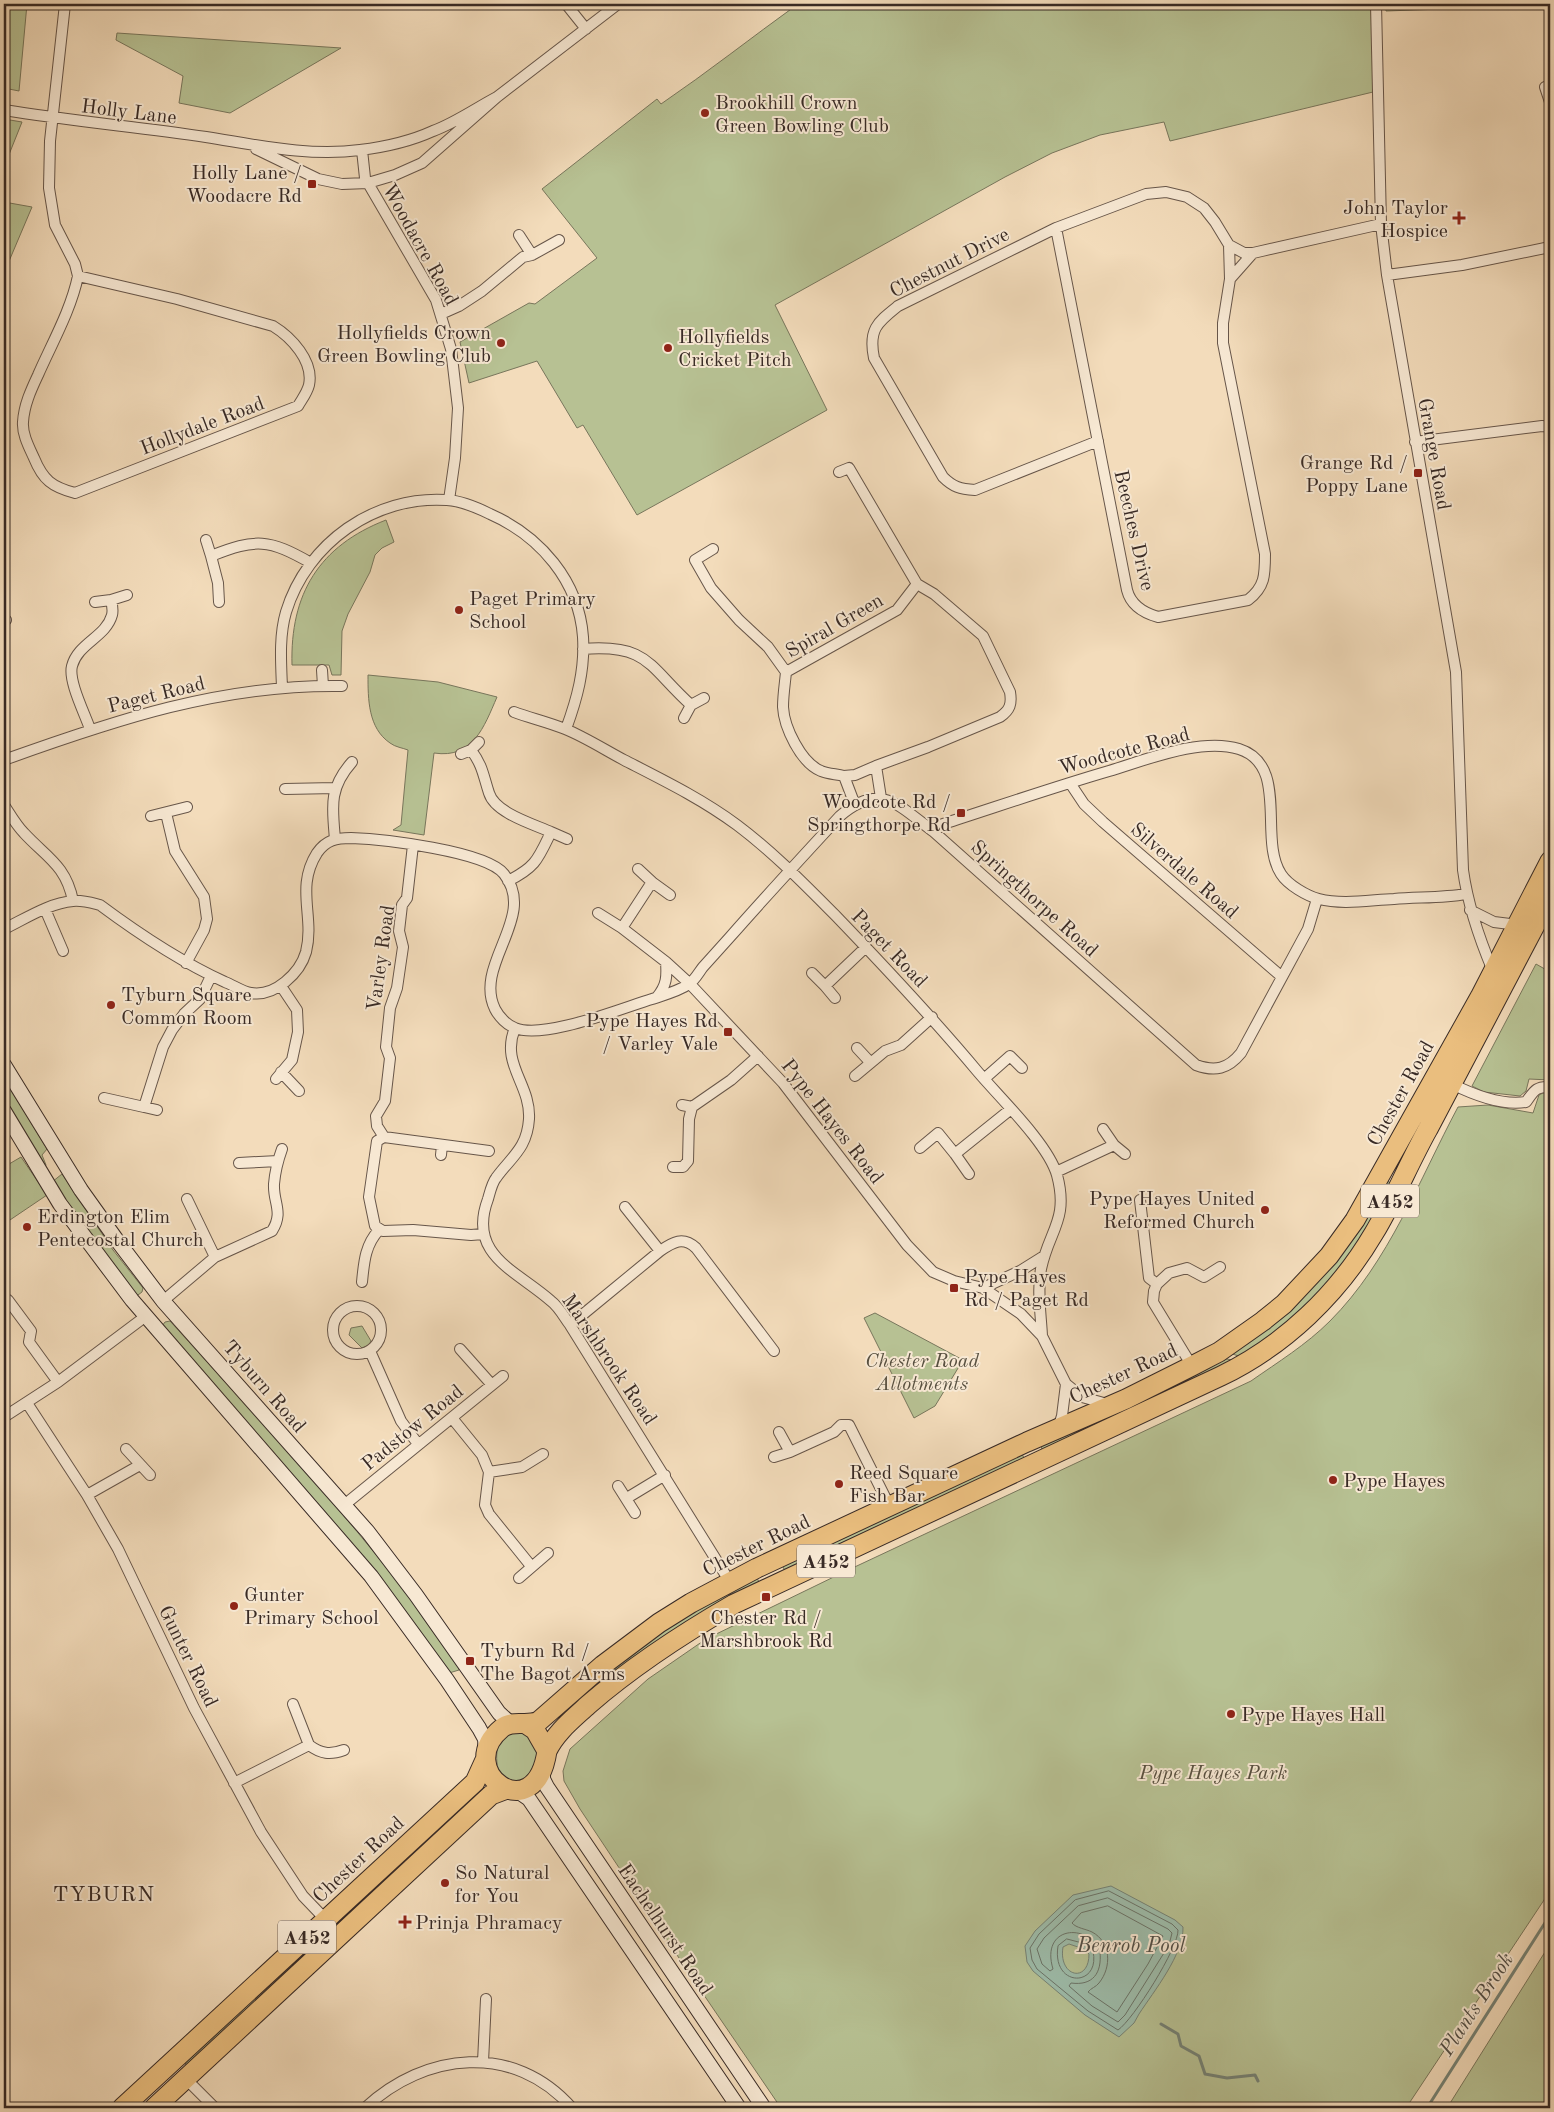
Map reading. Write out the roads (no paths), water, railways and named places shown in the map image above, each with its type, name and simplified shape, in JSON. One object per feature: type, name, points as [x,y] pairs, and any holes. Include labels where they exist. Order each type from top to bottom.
[{"type":"highway","name":"Chester Road","points":[[518,1724],[534,1724],[603,1665],[659,1623],[692,1602],[730,1582],[1027,1442],[1119,1402],[1220,1352],[1263,1322],[1303,1286],[1329,1256],[1355,1220],[1381,1172],[1487,1001],[1544,903],[1550,861]]},
{"type":"highway","name":"Chester Road","points":[[545,1760],[551,1743],[565,1726],[618,1679],[679,1636],[734,1604],[1135,1417],[1242,1366],[1268,1350],[1325,1300],[1351,1270],[1375,1232],[1452,1084],[1487,1001],[1493,971],[1518,925],[1544,903]]},
{"type":"highway","points":[[1381,1172],[1400,1182]]},
{"type":"highway","points":[[1119,1402],[1135,1417]]},
{"type":"highway","points":[[1027,1442],[1037,1462]]},
{"type":"highway","points":[[518,1724],[535,1730],[545,1760],[538,1778],[530,1786],[511,1790],[494,1782],[489,1773],[486,1756],[496,1734],[518,1724]]},
{"type":"highway","name":"Chester Road","points":[[122,2108],[475,1782],[486,1756]]},
{"type":"highway","name":"A452","points":[[154,2108],[491,1795],[511,1790]]},
{"type":"highway","points":[[241,1998],[255,2015]]},
{"type":"highway","points":[[171,2063],[186,2079]]},
{"type":"main road","name":"Tyburn Road","points":[[4,1065],[34,1118],[81,1190],[163,1300],[368,1532],[416,1595],[499,1713],[518,1724]]},
{"type":"main road","points":[[4,1111],[60,1204],[101,1260],[146,1316],[371,1576],[470,1714],[485,1740],[486,1756]]},
{"type":"main road","points":[[146,1316],[163,1300]]},
{"type":"main road","name":"Eachelhurst Road","points":[[545,1760],[543,1779],[547,1787],[764,2108]]},
{"type":"main road","name":"Eachelhurst Road","points":[[511,1790],[529,1799],[739,2108]]},
{"type":"street","points":[[65,4],[53,119],[49,188],[55,225],[75,264],[78,276]]},
{"type":"street","points":[[566,4],[586,29]]},
{"type":"street","name":"Holly Lane","points":[[250,146],[318,179],[342,184],[368,182],[395,175],[422,162],[496,97],[618,4]]},
{"type":"street","name":"Grange Road","points":[[1376,4],[1380,224],[1415,442],[1456,672],[1462,862],[1466,894],[1475,928],[1493,971]]},
{"type":"street","points":[[1545,87],[1550,102]]},
{"type":"street","name":"Holly Lane","points":[[4,110],[53,119],[206,137],[250,146],[343,152],[409,140],[435,131],[496,97]]},
{"type":"street","name":"Woodacre Road","points":[[362,150],[365,178],[432,292],[441,314],[451,349],[458,397],[455,458],[449,500]]},
{"type":"street","name":"Chestnut Drive","points":[[1098,441],[975,490],[961,489],[951,485],[944,477],[874,358],[872,347],[873,335],[879,321],[898,306],[1056,228],[1146,194],[1166,192],[1187,197],[1204,208],[1229,246]]},
{"type":"street","points":[[1229,246],[1244,253],[1252,254],[1380,224]]},
{"type":"street","name":"Beeches Drive","points":[[1056,228],[1129,598],[1146,613],[1158,617],[1248,600],[1257,593],[1265,574],[1264,554],[1223,343],[1223,322],[1230,279],[1229,246]]},
{"type":"street","points":[[519,235],[532,255]]},
{"type":"street","points":[[441,314],[459,306],[482,291],[523,257],[532,255],[559,240]]},
{"type":"street","points":[[1387,276],[1462,265],[1550,247]]},
{"type":"street","points":[[1230,279],[1252,254]]},
{"type":"street","name":"Hollydale Road","points":[[78,276],[177,299],[273,326],[286,334],[296,345],[304,360],[309,383],[305,394],[298,406],[75,492],[55,487],[45,479],[38,468],[26,440],[22,424],[26,403],[72,298],[78,276]]},
{"type":"street","points":[[1415,442],[1542,426],[1550,427]]},
{"type":"street","points":[[713,549],[695,560],[711,588],[739,620],[768,647],[786,672],[783,709],[791,737],[811,765],[820,770],[844,776],[855,775],[1000,717],[1009,710],[1010,692],[983,636],[934,594],[917,584],[849,468],[839,472]]},
{"type":"street","points":[[282,687],[282,630],[286,613],[299,581],[311,562],[332,540],[360,519],[399,505],[423,501],[449,500],[478,508],[508,521],[545,550],[569,587],[580,622],[583,649],[580,685],[566,729]]},
{"type":"street","points":[[206,540],[218,582],[219,602]]},
{"type":"street","points":[[211,556],[235,546],[261,543],[285,548],[311,562]]},
{"type":"street","name":"Spiral Green","points":[[786,672],[897,610],[917,584]]},
{"type":"street","points":[[95,602],[127,595]]},
{"type":"street","points":[[90,729],[72,679],[72,667],[79,651],[107,625],[112,614],[111,600]]},
{"type":"street","points":[[583,649],[620,649],[637,654],[654,666],[691,705]]},
{"type":"street","points":[[322,670],[322,686]]},
{"type":"street","name":"Paget Road","points":[[4,760],[90,729],[139,714],[190,702],[282,687],[342,686]]},
{"type":"street","points":[[684,718],[691,705],[704,698]]},
{"type":"street","name":"Paget Road","points":[[514,712],[566,729],[682,789],[736,824],[790,870],[866,947],[932,1017],[1011,1109],[1044,1150],[1056,1172],[1062,1201],[1060,1216],[1044,1256],[1039,1288],[1042,1336]]},
{"type":"street","points":[[461,754],[471,750],[479,742]]},
{"type":"street","name":"Woodcote Road","points":[[934,832],[943,824],[1070,782],[1177,751],[1208,746],[1239,749],[1254,758],[1262,767],[1268,783],[1272,842],[1282,875],[1298,889],[1317,899],[1354,901],[1466,894]]},
{"type":"street","points":[[471,750],[484,770],[489,795],[496,805],[504,811],[567,839]]},
{"type":"street","points":[[331,840],[335,788],[340,775],[352,762]]},
{"type":"street","points":[[4,929],[45,909],[73,900],[89,902],[100,905],[186,963],[252,993],[281,986],[293,974],[305,955],[308,937],[306,885],[309,866],[322,846],[331,840],[351,838],[413,845],[484,861],[497,867],[508,881],[513,893],[514,915],[494,968],[492,998],[495,1008],[503,1019],[515,1028],[544,1030],[590,1019],[657,998],[690,984],[840,816],[855,805],[874,798],[881,798],[876,766]]},
{"type":"street","points":[[844,776],[855,805]]},
{"type":"street","name":"Silverdale Road","points":[[1070,782],[1084,804],[1103,822],[1282,977]]},
{"type":"street","points":[[285,789],[335,788]]},
{"type":"street","name":"Springthorpe Road","points":[[881,798],[901,807],[934,832],[1196,1064],[1219,1069],[1234,1062],[1241,1053],[1308,929],[1317,899]]},
{"type":"street","points":[[4,805],[24,833],[57,864],[69,886],[73,900]]},
{"type":"street","points":[[151,816],[187,806]]},
{"type":"street","points":[[166,813],[175,851],[204,898],[207,919],[204,930],[186,963]]},
{"type":"street","points":[[508,881],[531,868],[538,859],[551,832]]},
{"type":"street","name":"Varley Road","points":[[384,1137],[377,1126],[376,1116],[385,1101],[390,1058],[386,1047],[390,1008],[397,988],[403,947],[399,931],[402,905],[407,898],[413,845]]},
{"type":"street","points":[[638,869],[670,895]]},
{"type":"street","points":[[622,928],[652,882]]},
{"type":"street","points":[[45,909],[63,951]]},
{"type":"street","points":[[1470,910],[1494,922],[1518,925]]},
{"type":"street","name":"Pype Hayes Road","points":[[598,913],[622,928],[666,962],[690,984],[794,1094],[924,1265],[942,1276],[983,1288],[1021,1314],[1042,1336],[1066,1384],[1082,1397],[1119,1402]]},
{"type":"street","points":[[825,986],[866,947]]},
{"type":"street","points":[[657,998],[664,989],[667,980],[666,962]]},
{"type":"street","points":[[812,973],[835,998]]},
{"type":"street","points":[[144,1107],[163,1047],[184,1014],[200,999],[212,976]]},
{"type":"street","points":[[281,986],[297,1010],[298,1032],[292,1060],[278,1075],[299,1091]]},
{"type":"street","points":[[855,1076],[885,1050],[901,1045],[932,1017]]},
{"type":"street","points":[[362,1282],[366,1251],[372,1237],[379,1230],[483,1234],[483,1212],[495,1179],[521,1149],[529,1122],[529,1105],[526,1093],[510,1053],[510,1042],[515,1028]]},
{"type":"street","points":[[857,1048],[870,1062]]},
{"type":"street","points":[[673,1167],[683,1167],[688,1161],[689,1119],[692,1107],[732,1080],[758,1056]]},
{"type":"street","points":[[984,1079],[1010,1056],[1022,1068]]},
{"type":"street","points":[[1452,1084],[1489,1099],[1521,1103],[1526,1102],[1536,1088],[1550,1086]]},
{"type":"street","points":[[104,1098],[157,1110]]},
{"type":"street","points":[[682,1105],[692,1107]]},
{"type":"street","points":[[955,1154],[1011,1109]]},
{"type":"street","points":[[1103,1129],[1114,1146],[1125,1154]]},
{"type":"street","points":[[920,1148],[938,1133],[969,1174]]},
{"type":"street","points":[[379,1230],[375,1226],[369,1197],[376,1141],[384,1137],[442,1150],[489,1151]]},
{"type":"street","points":[[1056,1172],[1114,1146]]},
{"type":"street","points":[[163,1300],[215,1257],[272,1231],[278,1222],[279,1212],[274,1186],[282,1149]]},
{"type":"street","points":[[239,1163],[278,1161]]},
{"type":"street","points":[[188,1199],[215,1257]]},
{"type":"street","points":[[1140,1200],[1149,1278],[1157,1284]]},
{"type":"street","points":[[624,1207],[660,1252]]},
{"type":"street","name":"Marshbrook Road","points":[[483,1234],[486,1245],[496,1257],[553,1302],[570,1324],[730,1582]]},
{"type":"street","points":[[570,1324],[660,1252],[676,1241],[688,1242],[774,1352]]},
{"type":"street","points":[[983,1288],[1020,1272],[1044,1256]]},
{"type":"street","points":[[1192,1366],[1153,1302],[1154,1291],[1157,1284],[1169,1273],[1187,1268],[1204,1277],[1220,1267]]},
{"type":"street","points":[[5,1301],[31,1330],[29,1342],[58,1382]]},
{"type":"street","points":[[358,1306],[370,1309],[378,1317],[382,1330],[379,1340],[370,1351],[358,1354],[348,1352],[341,1348],[334,1338],[333,1327],[337,1317],[345,1309],[358,1306]]},
{"type":"street","points":[[4,1417],[58,1382],[146,1316]]},
{"type":"street","points":[[460,1349],[492,1385]]},
{"type":"street","points":[[370,1351],[400,1421],[418,1444]]},
{"type":"street","name":"Padstow Road","points":[[344,1506],[503,1376]]},
{"type":"street","points":[[1058,1428],[1062,1416],[1066,1384]]},
{"type":"street","name":"Gunter Road","points":[[27,1403],[88,1495],[118,1549],[194,1708],[261,1832],[303,1896],[326,1920]]},
{"type":"street","points":[[452,1418],[482,1455],[489,1472],[485,1505],[489,1514],[531,1566]]},
{"type":"street","points":[[774,1457],[790,1452],[834,1432],[841,1425],[849,1425],[890,1507]]},
{"type":"street","points":[[779,1432],[790,1452]]},
{"type":"street","points":[[126,1449],[150,1475]]},
{"type":"street","points":[[489,1472],[522,1467],[543,1454]]},
{"type":"street","points":[[88,1495],[140,1465]]},
{"type":"street","points":[[626,1498],[665,1475]]},
{"type":"street","points":[[618,1486],[635,1513]]},
{"type":"street","points":[[519,1578],[548,1553]]},
{"type":"street","points":[[293,1704],[309,1745],[315,1750],[330,1755],[344,1750]]},
{"type":"street","points":[[234,1783],[309,1745]]},
{"type":"street","points":[[483,2062],[486,1999]]},
{"type":"street","points":[[365,2108],[397,2084],[416,2074],[434,2067],[483,2062],[516,2069],[533,2076],[550,2087],[572,2108]]},
{"type":"street","points":[[186,2079],[215,2108]]},
{"type":"water","name":"Benrob Pool","points":[[1111,1886],[1175,1920],[1183,1927],[1179,1949],[1167,1972],[1134,2023],[1119,2037],[1085,2015],[1033,1971],[1027,1962],[1025,1946],[1035,1931],[1073,1895]],"holes":[[[1069,1944],[1084,1949],[1089,1954],[1088,1964],[1084,1970],[1074,1973],[1065,1965],[1063,1947]]]},
{"type":"waterway","name":"Plants Brook","points":[[1427,2108],[1550,1915]]},
{"type":"waterway","points":[[1161,2024],[1178,2034],[1181,2046],[1199,2056],[1205,2074],[1227,2078],[1255,2075],[1258,2081]]},
{"type":"place","name":"Brookhill Crown Green Bowling Club","points":[[705,113]]},
{"type":"place","name":"Holly Lane / Woodacre Rd","points":[[312,184]]},
{"type":"place","name":"John Taylor Hospice","points":[[1459,218]]},
{"type":"place","name":"Hollyfields Crown Green Bowling Club","points":[[501,343]]},
{"type":"place","name":"Hollyfields Cricket Pitch","points":[[668,348]]},
{"type":"place","name":"Grange Rd / Poppy Lane","points":[[1418,473]]},
{"type":"place","name":"Paget Primary School","points":[[459,610]]},
{"type":"place","name":"Woodcote Rd / Springthorpe Rd","points":[[961,813]]},
{"type":"place","name":"Tyburn Square Common Room","points":[[111,1005]]},
{"type":"place","name":"Pype Hayes Rd / Varley Vale","points":[[728,1032]]},
{"type":"place","name":"Pype Hayes United Reformed Church","points":[[1265,1210]]},
{"type":"place","name":"Erdington Elim Pentecostal Church","points":[[27,1227]]},
{"type":"place","name":"Pype Hayes Rd / Paget Rd","points":[[954,1288]]},
{"type":"place","name":"Pype Hayes","points":[[1333,1480]]},
{"type":"place","name":"Reed Square Fish Bar","points":[[839,1484]]},
{"type":"place","name":"Chester Rd / Marshbrook Rd","points":[[766,1597]]},
{"type":"place","name":"Gunter Primary School","points":[[234,1606]]},
{"type":"place","name":"Tyburn Rd / The Bagot Arms","points":[[470,1661]]},
{"type":"place","name":"Pype Hayes Hall","points":[[1231,1714]]},
{"type":"place","name":"So Natural for You","points":[[445,1883]]},
{"type":"place","name":"Prinja Phramacy","points":[[405,1922]]},
{"type":"district","name":"TYBURN","points":[[104,1893]]},
{"type":"park label","name":"Chester Road Allotments","points":[[922,1372]]},
{"type":"park label","name":"Pype Hayes Park","points":[[1213,1772]]}]
